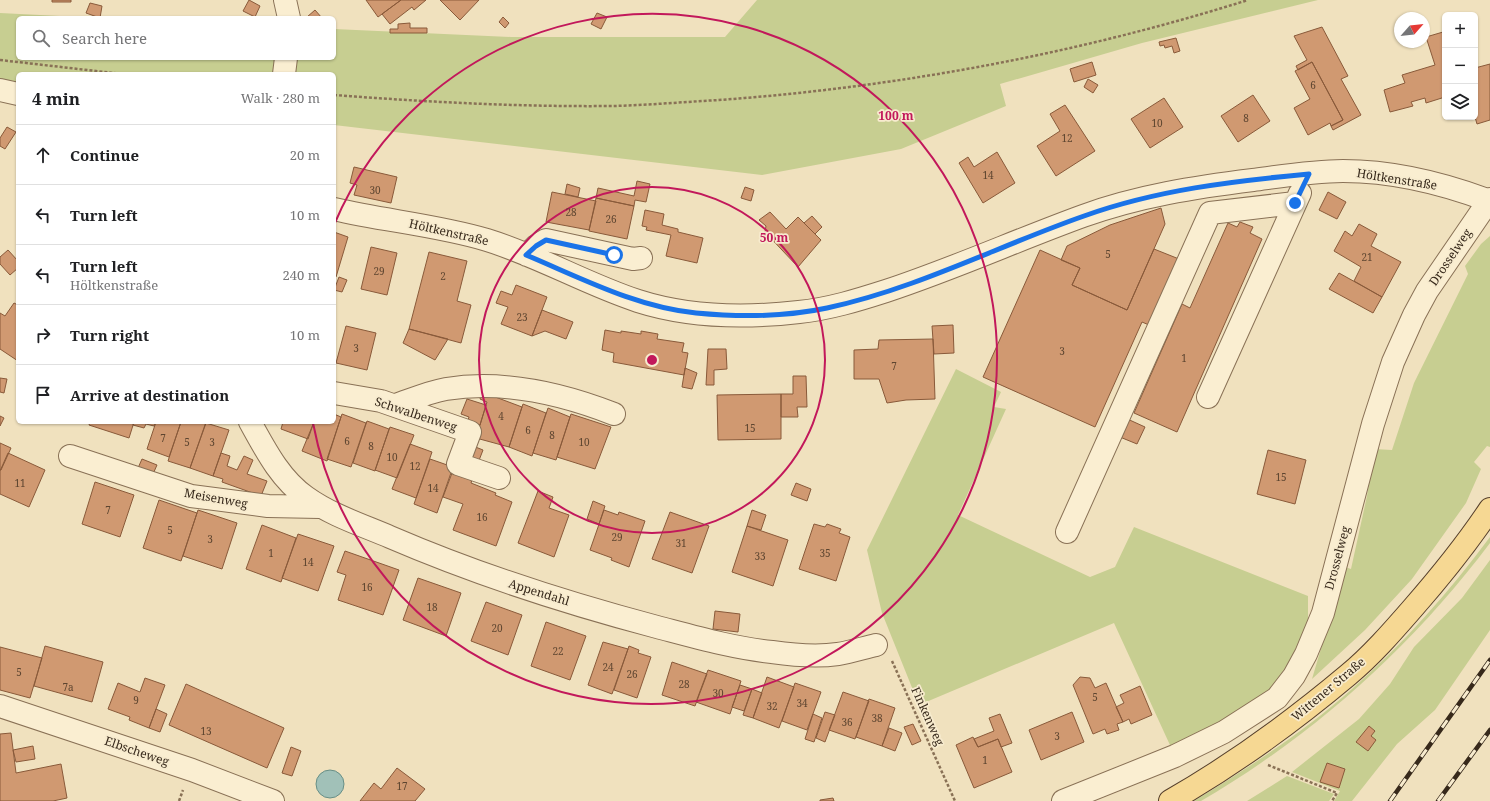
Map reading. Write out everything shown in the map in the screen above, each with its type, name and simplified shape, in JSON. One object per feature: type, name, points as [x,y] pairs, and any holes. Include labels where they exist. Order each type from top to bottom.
[{"type":"main road","name":"Wittener Straße","points":[[1170,801],[1245,755],[1349,674],[1390,634],[1443,573],[1468,542],[1490,509]]},
{"type":"street","points":[[285,0],[289,16]]},
{"type":"street","points":[[284,72],[286,60]]},
{"type":"street","points":[[0,90],[16,94]]},
{"type":"street","name":"Höltkenstraße","points":[[336,209],[464,234],[491,241],[614,292],[653,305],[696,313],[772,314],[801,312],[849,302],[917,281],[1084,216],[1132,201],[1220,184],[1343,171],[1377,173],[1445,187],[1490,200]]},
{"type":"street","points":[[1208,397],[1309,174]]},
{"type":"street","name":"Drosselweg","points":[[1062,801],[1175,756],[1224,732],[1277,698],[1294,676],[1306,654],[1323,613],[1372,424],[1393,362],[1426,292],[1490,200]]},
{"type":"street","points":[[1067,532],[1210,213],[1295,203]]},
{"type":"street","points":[[526,255],[546,240],[633,259],[642,258]]},
{"type":"street","points":[[396,405],[446,389],[476,386],[502,387],[556,396],[580,402],[614,414]]},
{"type":"street","name":"Schwalbenweg","points":[[336,393],[360,396],[396,405],[470,432],[458,464],[499,478]]},
{"type":"street","name":"Appendahl","points":[[251,424],[265,448],[289,482],[304,496],[320,507],[413,547],[510,583],[626,619],[744,648],[795,654],[838,654],[876,645]]},
{"type":"street","name":"Meisenweg","points":[[70,456],[191,496],[268,506],[320,507]]},
{"type":"street","name":"Elbscheweg","points":[[0,706],[192,770],[273,801]]},
{"type":"path","points":[[336,95],[442,103],[613,106],[763,97],[842,89],[932,76],[1064,50],[1188,19],[1248,0]]},
{"type":"path","points":[[0,60],[105,72]]},
{"type":"path","name":"Finkenweg","points":[[876,645],[894,663],[955,801]]},
{"type":"path","points":[[1268,765],[1338,793],[1332,801]]},
{"type":"green space","points":[[757,0],[1318,0],[1142,43],[1000,84],[1006,106],[901,149],[762,175],[336,125],[336,72],[16,72],[16,84],[0,80],[0,13],[59,16],[16,16],[16,60],[336,60],[336,29],[511,37],[725,37]]},
{"type":"green space","points":[[1490,236],[1490,447],[1487,446],[1474,462],[1481,469],[1466,503],[1412,579],[1365,630],[1312,679],[1345,567],[1351,569],[1367,496],[1374,449],[1392,450],[1414,383],[1468,274],[1465,266],[1481,244]]},
{"type":"green space","points":[[956,369],[1001,392],[994,407],[1006,409],[958,515],[1090,577],[1115,567],[1134,527],[1308,596],[1308,624],[1274,698],[1175,756],[1114,623],[919,705],[882,613],[867,550]]},
{"type":"green space","points":[[1490,537],[1490,543],[1460,582],[1394,653],[1358,687],[1283,748],[1201,801],[1194,801],[1235,776],[1295,735],[1352,689],[1371,672],[1425,617]]},
{"type":"green space","points":[[1490,560],[1490,630],[1435,710],[1397,744],[1352,801],[1334,801],[1340,791],[1292,772],[1359,719],[1390,684],[1414,647],[1462,598]]},
{"type":"green space","points":[[1287,776],[1334,794],[1329,801],[1247,801]]},
{"type":"water","points":[[330,770],[340,774],[344,784],[340,794],[330,798],[320,794],[316,784],[320,774]]},
{"type":"building","points":[[52,0],[71,0],[71,2],[52,2]]},
{"type":"building","points":[[249,0],[260,6],[255,16],[243,11]]},
{"type":"building","points":[[366,0],[401,0],[378,17]]},
{"type":"building","points":[[401,0],[426,0],[414,10],[412,7],[390,24],[382,14]]},
{"type":"building","points":[[440,0],[479,0],[460,20]]},
{"type":"building","points":[[90,3],[102,6],[100,16],[94,16],[86,13]]},
{"type":"building","points":[[315,10],[320,16],[308,16]]},
{"type":"building","points":[[597,13],[607,17],[601,29],[591,24]]},
{"type":"building","points":[[503,17],[509,23],[505,28],[499,22]]},
{"type":"building","points":[[410,23],[410,28],[427,28],[427,33],[390,33],[390,29],[398,29],[398,24]]},
{"type":"building","points":[[1322,27],[1348,76],[1341,79],[1361,115],[1333,130],[1331,126],[1343,120],[1312,62],[1298,70],[1296,66],[1307,60],[1294,36]]},
{"type":"building","points":[[1442,32],[1442,98],[1426,103],[1425,98],[1411,102],[1413,106],[1390,112],[1384,90],[1405,83],[1402,75],[1435,65],[1430,48],[1430,36]]},
{"type":"building","points":[[1176,38],[1180,51],[1174,53],[1172,46],[1165,48],[1164,45],[1160,46],[1159,42]]},
{"type":"building","points":[[1092,62],[1096,75],[1074,82],[1070,69]]},
{"type":"building","points":[[1312,62],[1343,120],[1331,126],[1330,123],[1308,135],[1294,108],[1310,99],[1295,71]]},
{"type":"building","points":[[1490,64],[1490,120],[1477,124],[1476,120],[1478,120],[1478,67]]},
{"type":"building","points":[[1088,79],[1098,85],[1093,93],[1084,87]]},
{"type":"building","points":[[1253,95],[1270,121],[1238,142],[1221,116]]},
{"type":"building","points":[[1164,98],[1183,127],[1150,148],[1131,119]]},
{"type":"building","points":[[1065,105],[1095,151],[1056,176],[1037,146],[1060,131],[1050,114]]},
{"type":"building","points":[[7,127],[16,132],[5,149],[0,146],[0,138]]},
{"type":"building","points":[[997,152],[1015,183],[983,203],[959,163],[968,157],[974,167]]},
{"type":"building","points":[[354,167],[397,177],[391,203],[354,195],[357,185],[350,183]]},
{"type":"building","points":[[637,181],[650,184],[646,202],[635,200],[634,206],[596,198],[598,188],[634,196]]},
{"type":"building","points":[[567,184],[580,188],[578,197],[565,194]]},
{"type":"building","points":[[745,187],[754,190],[751,201],[741,198]]},
{"type":"building","points":[[552,192],[596,201],[589,230],[546,222]]},
{"type":"building","points":[[1328,192],[1346,202],[1337,219],[1319,210]]},
{"type":"building","points":[[596,198],[634,206],[627,239],[589,231]]},
{"type":"building","points":[[1161,208],[1165,224],[1127,310],[1072,285],[1080,268],[1061,260],[1067,246],[1110,225]]},
{"type":"building","points":[[645,210],[664,214],[662,225],[678,229],[678,232],[703,238],[697,263],[666,256],[671,235],[646,230],[647,227],[642,226]]},
{"type":"building","points":[[770,212],[786,229],[798,217],[821,240],[798,267],[765,232],[766,226],[759,220]]},
{"type":"building","points":[[812,216],[822,227],[815,234],[804,223]]},
{"type":"building","points":[[1240,222],[1253,227],[1250,233],[1262,239],[1177,432],[1134,413],[1182,304],[1190,308],[1228,223],[1237,227]]},
{"type":"building","points":[[1359,224],[1377,234],[1371,246],[1401,262],[1382,297],[1354,281],[1361,267],[1334,251],[1345,231],[1352,236]]},
{"type":"building","points":[[336,233],[348,237],[336,277]]},
{"type":"building","points":[[371,247],[397,253],[387,295],[361,289]]},
{"type":"building","points":[[1154,249],[1179,259],[1149,325],[1142,322],[1095,427],[983,377],[1040,250],[1080,268],[1072,285],[1127,310]]},
{"type":"building","points":[[8,250],[16,259],[16,270],[10,275],[0,264],[0,257]]},
{"type":"building","points":[[429,252],[467,261],[457,301],[471,305],[461,343],[409,329]]},
{"type":"building","points":[[1339,273],[1382,297],[1373,313],[1329,289]]},
{"type":"building","points":[[339,277],[347,280],[342,292],[336,290],[336,285]]},
{"type":"building","points":[[516,285],[547,297],[532,336],[501,324],[508,307],[496,303],[501,291],[512,295]]},
{"type":"building","points":[[14,303],[16,304],[16,360],[0,349],[0,313],[5,316]]},
{"type":"building","points":[[542,310],[573,322],[566,339],[545,331],[532,336]]},
{"type":"building","points":[[953,325],[954,353],[934,354],[932,326]]},
{"type":"building","points":[[346,326],[376,333],[367,370],[336,363]]},
{"type":"building","points":[[409,329],[448,339],[435,360],[403,343]]},
{"type":"building","points":[[605,330],[621,333],[621,331],[641,334],[641,331],[658,334],[657,339],[684,343],[682,352],[688,353],[684,375],[613,362],[614,353],[602,350]]},
{"type":"building","points":[[933,339],[935,399],[906,400],[887,403],[879,379],[854,379],[854,350],[878,349],[879,340]]},
{"type":"building","points":[[708,349],[726,349],[727,369],[714,370],[714,385],[706,385]]},
{"type":"building","points":[[685,368],[697,373],[692,389],[682,387]]},
{"type":"building","points":[[793,376],[806,376],[807,407],[797,407],[798,417],[781,417],[781,394],[793,394]]},
{"type":"building","points":[[0,378],[7,379],[4,393],[0,392]]},
{"type":"building","points":[[482,392],[522,407],[509,447],[476,438],[487,402],[480,399]]},
{"type":"building","points":[[781,394],[781,439],[718,440],[717,395]]},
{"type":"building","points":[[467,399],[486,405],[480,425],[468,420],[469,417],[461,414]]},
{"type":"building","points":[[523,404],[546,413],[532,456],[509,447]]},
{"type":"building","points":[[548,408],[570,417],[556,460],[533,453]]},
{"type":"building","points":[[342,414],[366,423],[351,467],[327,459]]},
{"type":"building","points":[[571,414],[611,427],[595,469],[557,457]]},
{"type":"building","points":[[336,415],[341,417],[327,461],[302,451],[313,424],[336,424]]},
{"type":"building","points":[[0,416],[4,418],[0,426]]},
{"type":"building","points":[[1123,417],[1145,427],[1137,444],[1115,435]]},
{"type":"building","points":[[367,421],[389,429],[375,471],[353,463]]},
{"type":"building","points":[[89,424],[133,424],[129,438]]},
{"type":"building","points":[[133,424],[146,424],[144,428]]},
{"type":"building","points":[[155,424],[180,424],[169,457],[147,449]]},
{"type":"building","points":[[180,424],[205,424],[190,468],[168,461]]},
{"type":"building","points":[[206,424],[229,430],[213,476],[190,468]]},
{"type":"building","points":[[282,424],[313,424],[308,439],[281,429]]},
{"type":"building","points":[[390,427],[414,435],[397,478],[375,470]]},
{"type":"building","points":[[0,443],[11,448],[1,470],[0,470]]},
{"type":"building","points":[[410,444],[432,452],[416,498],[392,489]]},
{"type":"building","points":[[473,446],[483,450],[478,463],[468,460]]},
{"type":"building","points":[[1268,450],[1306,460],[1295,504],[1257,494]]},
{"type":"building","points":[[8,453],[45,470],[29,507],[0,494],[0,471]]},
{"type":"building","points":[[221,453],[230,456],[227,466],[237,470],[244,456],[253,460],[247,474],[267,481],[261,496],[222,482],[223,479],[213,476]]},
{"type":"building","points":[[142,459],[157,465],[153,474],[138,468]]},
{"type":"building","points":[[430,459],[453,467],[437,513],[414,504]]},
{"type":"building","points":[[452,473],[472,480],[471,483],[496,493],[495,495],[512,502],[496,546],[453,530],[463,504],[443,497]]},
{"type":"building","points":[[95,482],[134,495],[120,537],[82,524]]},
{"type":"building","points":[[796,483],[811,489],[807,501],[791,495]]},
{"type":"building","points":[[538,491],[553,497],[549,508],[569,515],[554,557],[518,543]]},
{"type":"building","points":[[159,500],[197,513],[181,561],[143,548]]},
{"type":"building","points":[[593,501],[605,506],[599,524],[587,519]]},
{"type":"building","points":[[198,510],[237,523],[222,569],[183,556]]},
{"type":"building","points":[[604,510],[618,515],[619,512],[645,521],[629,567],[611,560],[612,558],[590,550]]},
{"type":"building","points":[[752,510],[766,515],[761,530],[747,526]]},
{"type":"building","points":[[670,512],[709,526],[692,573],[652,559]]},
{"type":"building","points":[[814,524],[825,527],[827,524],[841,529],[839,533],[850,537],[836,581],[799,569]]},
{"type":"building","points":[[262,525],[296,538],[281,582],[246,569]]},
{"type":"building","points":[[747,526],[788,540],[773,586],[732,572]]},
{"type":"building","points":[[298,534],[334,546],[318,591],[282,578]]},
{"type":"building","points":[[345,551],[399,570],[383,615],[338,600],[346,575],[337,572]]},
{"type":"building","points":[[418,578],[461,593],[446,636],[403,620]]},
{"type":"building","points":[[486,602],[522,615],[508,655],[471,641]]},
{"type":"building","points":[[715,611],[740,614],[738,632],[713,629]]},
{"type":"building","points":[[546,622],[586,636],[570,680],[531,666]]},
{"type":"building","points":[[603,642],[628,649],[612,694],[588,685]]},
{"type":"building","points":[[45,646],[103,662],[92,702],[34,686]]},
{"type":"building","points":[[629,646],[639,650],[638,653],[651,657],[637,698],[614,690]]},
{"type":"building","points":[[0,647],[42,658],[30,698],[0,690]]},
{"type":"building","points":[[672,662],[707,674],[695,706],[662,695]]},
{"type":"building","points":[[708,670],[741,681],[730,714],[696,702]]},
{"type":"building","points":[[767,677],[794,687],[779,728],[753,718]]},
{"type":"building","points":[[1080,677],[1090,678],[1095,688],[1106,683],[1123,722],[1117,724],[1119,730],[1107,734],[1105,729],[1093,734],[1073,685]]},
{"type":"building","points":[[145,678],[165,685],[149,728],[129,720],[130,717],[108,709],[118,683],[140,692]]},
{"type":"building","points":[[795,683],[821,692],[807,730],[782,721]]},
{"type":"building","points":[[186,684],[284,728],[267,768],[169,725]]},
{"type":"building","points":[[740,685],[752,689],[744,711],[732,707]]},
{"type":"building","points":[[1140,686],[1152,715],[1131,724],[1129,719],[1123,722],[1116,707],[1124,703],[1120,695]]},
{"type":"building","points":[[752,689],[762,693],[753,718],[743,715]]},
{"type":"building","points":[[843,692],[869,701],[855,739],[829,730]]},
{"type":"building","points":[[869,699],[895,708],[882,746],[856,737]]},
{"type":"building","points":[[156,709],[167,714],[160,732],[149,728]]},
{"type":"building","points":[[825,712],[835,715],[825,742],[816,738]]},
{"type":"building","points":[[1072,712],[1084,742],[1041,760],[1029,730]]},
{"type":"building","points":[[813,714],[822,718],[814,742],[805,739]]},
{"type":"building","points":[[1000,714],[1012,743],[1001,747],[998,739],[978,747],[974,739],[994,731],[989,718]]},
{"type":"building","points":[[913,724],[921,741],[912,745],[904,727]]},
{"type":"building","points":[[1369,726],[1375,731],[1371,736],[1376,740],[1368,751],[1356,742]]},
{"type":"building","points":[[889,728],[902,733],[895,751],[882,746]]},
{"type":"building","points":[[11,733],[16,773],[61,764],[67,798],[53,801],[0,801],[0,734]]},
{"type":"building","points":[[973,737],[978,747],[998,739],[1012,772],[974,788],[956,745]]},
{"type":"building","points":[[33,746],[35,759],[16,762],[13,750]]},
{"type":"building","points":[[291,747],[301,751],[292,776],[282,773]]},
{"type":"building","points":[[1327,763],[1345,769],[1339,788],[1320,782]]},
{"type":"building","points":[[397,768],[425,789],[415,801],[360,801],[374,783],[381,789]]},
{"type":"building","points":[[833,798],[834,801],[820,801],[820,800]]},
{"type":"railway","points":[[1390,801],[1490,660]]},
{"type":"railway","points":[[1438,801],[1490,730]]},
{"type":"route","points":[[614,255],[546,240],[526,255],[614,292],[653,305],[696,313],[772,314],[827,308],[849,302],[917,281],[1084,216],[1132,201],[1172,192],[1265,178],[1309,174],[1295,203]]}]
